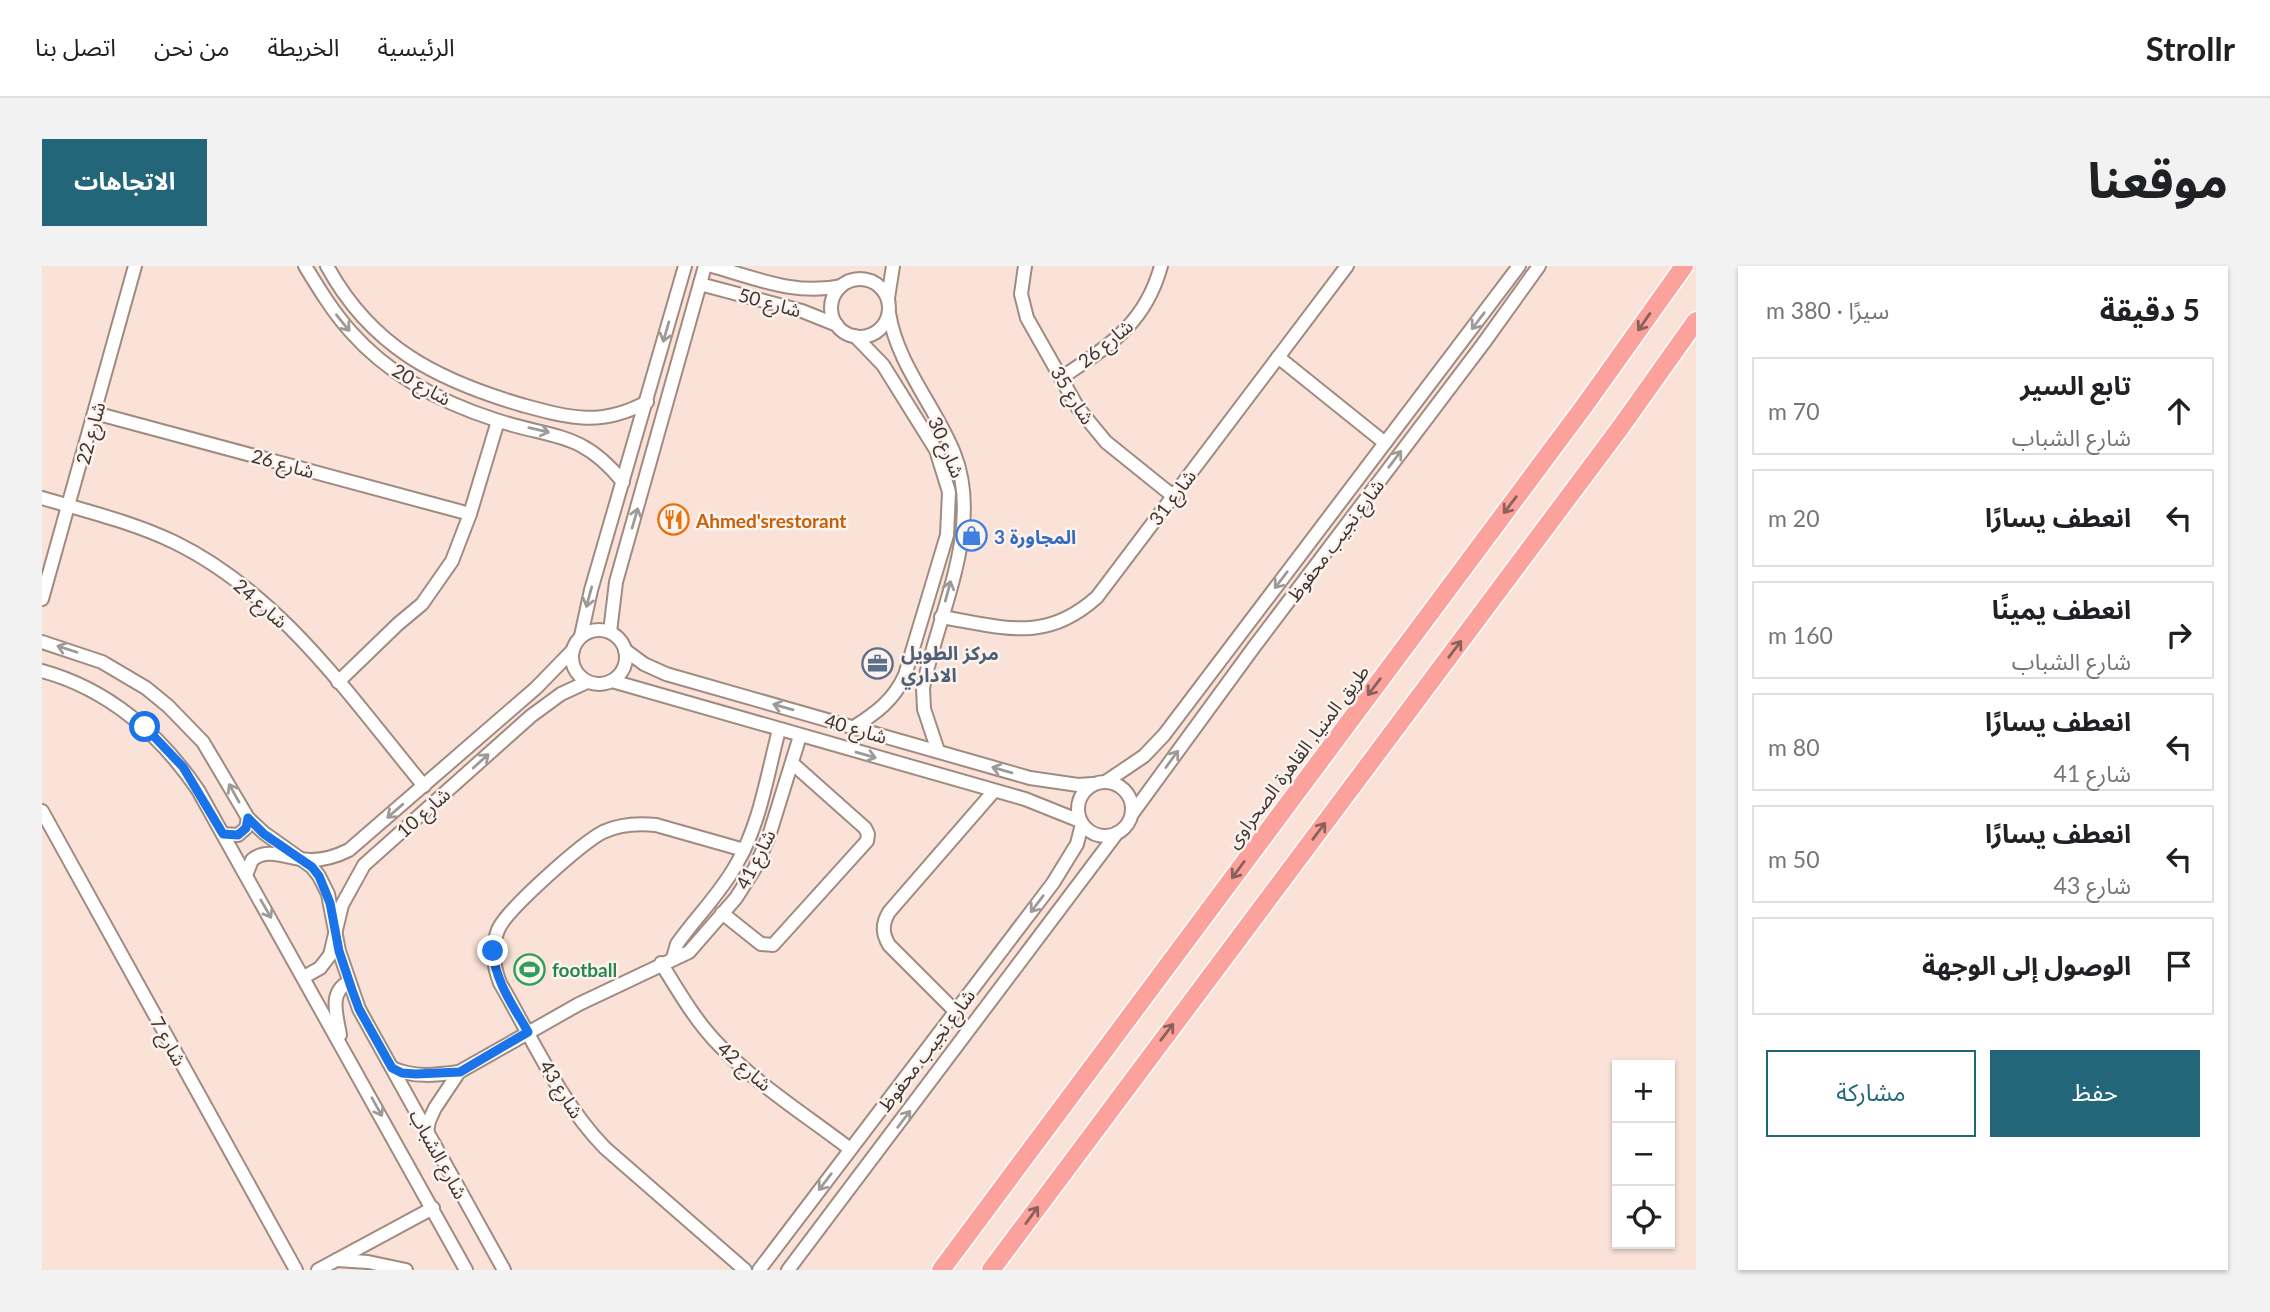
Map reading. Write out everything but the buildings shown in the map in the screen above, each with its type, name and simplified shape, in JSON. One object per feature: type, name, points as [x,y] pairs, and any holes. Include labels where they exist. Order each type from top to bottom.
[{"type":"highway","name":"طريق المنيا, القاهرة الصحراوى","points":[[942,1270],[1585,405],[1684,266]]},
{"type":"highway","points":[[991,1270],[1611,439],[1696,321]]},
{"type":"street","name":"شارع 22","points":[[42,599],[135,266]]},
{"type":"street","name":"شارع 20","points":[[305,266],[334,312],[351,333],[371,352],[417,385],[441,398],[498,421],[554,433],[579,443],[603,460],[623,482]]},
{"type":"street","name":"شارع 20","points":[[327,266],[347,298],[378,332],[404,354],[440,376],[478,392],[563,416],[585,419],[617,415],[646,402]]},
{"type":"street","points":[[581,636],[595,630],[617,636],[625,650],[623,671],[604,684],[587,682],[574,668],[573,650],[581,636],[587,606],[685,266]]},
{"type":"street","points":[[610,632],[613,595],[705,266]]},
{"type":"street","name":"شارع 50","points":[[712,266],[790,288],[816,290],[841,286]]},
{"type":"street","points":[[864,266],[853,279],[841,286],[831,305],[838,326],[862,337],[877,332],[887,320],[894,266]]},
{"type":"street","name":"شارع 35","points":[[1024,266],[1021,283],[1027,318],[1078,408],[1095,431],[1173,496]]},
{"type":"street","name":"شارع 26","points":[[1061,378],[1109,345],[1134,321],[1152,291],[1161,266]]},
{"type":"street","name":"شارع 31","points":[[942,617],[1017,629],[1041,627],[1066,619],[1097,597],[1347,266]]},
{"type":"street","name":"شارع نجيب محفوظ","points":[[1107,781],[1144,757],[1177,718],[1519,266]]},
{"type":"street","name":"شارع نجيب محفوظ","points":[[1132,814],[1539,266]]},
{"type":"street","points":[[853,279],[862,278],[878,284],[888,299]]},
{"type":"street","name":"شارع 50","points":[[700,284],[802,310],[838,326]]},
{"type":"street","name":"شارع 30","points":[[889,313],[894,333],[948,440],[961,473],[965,512],[962,540],[923,688],[924,709],[938,751]]},
{"type":"street","name":"شارع 30","points":[[854,727],[891,699],[901,683],[947,535],[949,520],[949,492],[936,450],[877,357],[855,336]]},
{"type":"street","points":[[1278,357],[1385,443]]},
{"type":"street","points":[[894,383],[912,372]]},
{"type":"street","name":"شارع 26","points":[[96,413],[470,514]]},
{"type":"street","points":[[579,443],[585,419]]},
{"type":"street","points":[[338,682],[422,604],[452,561],[470,514],[498,421]]},
{"type":"street","name":"شارع 24","points":[[42,498],[150,531],[220,569],[250,590],[286,622],[424,786]]},
{"type":"street","points":[[947,535],[962,540]]},
{"type":"street","points":[[599,564],[620,570]]},
{"type":"street","name":"شارع الشباب","points":[[42,642],[102,662],[146,688],[168,706],[203,742],[248,818],[264,834],[312,867],[324,885],[330,903],[335,932],[359,1009],[503,1270]]},
{"type":"street","name":"شارع 10","points":[[246,875],[252,860],[264,853],[303,860],[327,859],[349,850],[530,694],[573,650]]},
{"type":"street","name":"شارع 40","points":[[625,650],[655,670],[1030,778],[1077,785],[1093,784]]},
{"type":"street","points":[[908,665],[927,671]]},
{"type":"street","name":"شارع الشباب","points":[[42,671],[73,681],[108,700],[145,727],[183,767],[342,1044],[467,1270]]},
{"type":"street","name":"شارع 40","points":[[612,681],[1025,799],[1081,822]]},
{"type":"street","name":"شارع 10","points":[[304,977],[326,962],[333,948],[335,932],[348,891],[364,865],[542,708],[561,694],[587,682]]},
{"type":"street","points":[[699,707],[706,685]]},
{"type":"street","points":[[530,694],[542,708]]},
{"type":"street","points":[[1177,718],[1194,730]]},
{"type":"street","name":"شارع 41","points":[[667,961],[729,877],[744,850],[757,816],[779,730]]},
{"type":"street","name":"شارع 41","points":[[427,1132],[435,1108],[460,1072],[606,989],[689,952],[746,883],[762,852],[800,736]]},
{"type":"street","points":[[723,913],[761,944],[773,945],[867,841],[865,828],[792,763]]},
{"type":"street","points":[[1025,799],[1030,778]]},
{"type":"street","points":[[1107,781],[1119,785],[1129,795],[1132,814],[1127,826],[1117,833],[1098,835],[1081,822],[1077,807],[1087,788],[1107,781]]},
{"type":"street","points":[[956,1012],[889,945],[884,925],[889,912],[994,791]]},
{"type":"street","name":"شارع 7","points":[[42,811],[296,1270]]},
{"type":"street","points":[[223,834],[238,835],[246,828],[248,818]]},
{"type":"street","name":"شارع نجيب محفوظ","points":[[759,1270],[1053,883],[1077,844],[1081,822]]},
{"type":"street","name":"شارع 43","points":[[744,850],[642,824],[615,827],[592,839],[511,909],[498,929],[493,951],[496,973],[528,1032],[569,1102],[594,1137],[745,1270]]},
{"type":"street","name":"شارع نجيب محفوظ","points":[[788,1270],[1117,833]]},
{"type":"street","points":[[349,850],[364,865]]},
{"type":"street","points":[[1053,883],[1072,894]]},
{"type":"street","name":"شارع 42","points":[[667,961],[692,1013],[719,1046],[752,1075],[850,1149]]},
{"type":"street","points":[[342,1044],[335,996],[340,988],[349,982]]},
{"type":"street","name":"شارع 41","points":[[392,1068],[402,1073],[416,1074],[460,1072]]},
{"type":"street","points":[[318,1270],[433,1208]]},
{"type":"street","points":[[337,1260],[368,1262],[406,1270]]},
{"type":"place","name":"Ahmed'srestorant","points":[[673,520]]},
{"type":"place","name":"المجاورة 3","points":[[971,536]]},
{"type":"place","name":"مركز الطويل الاداري","points":[[878,663]]},
{"type":"place","name":"football","points":[[529,969]]},
{"type":"route","points":[[145,727],[183,767],[223,834],[233,836],[243,832],[248,818],[264,834],[312,867],[319,876],[330,903],[339,951],[359,1009],[392,1068],[402,1073],[431,1075],[460,1072],[528,1032],[500,983],[493,951]]}]
